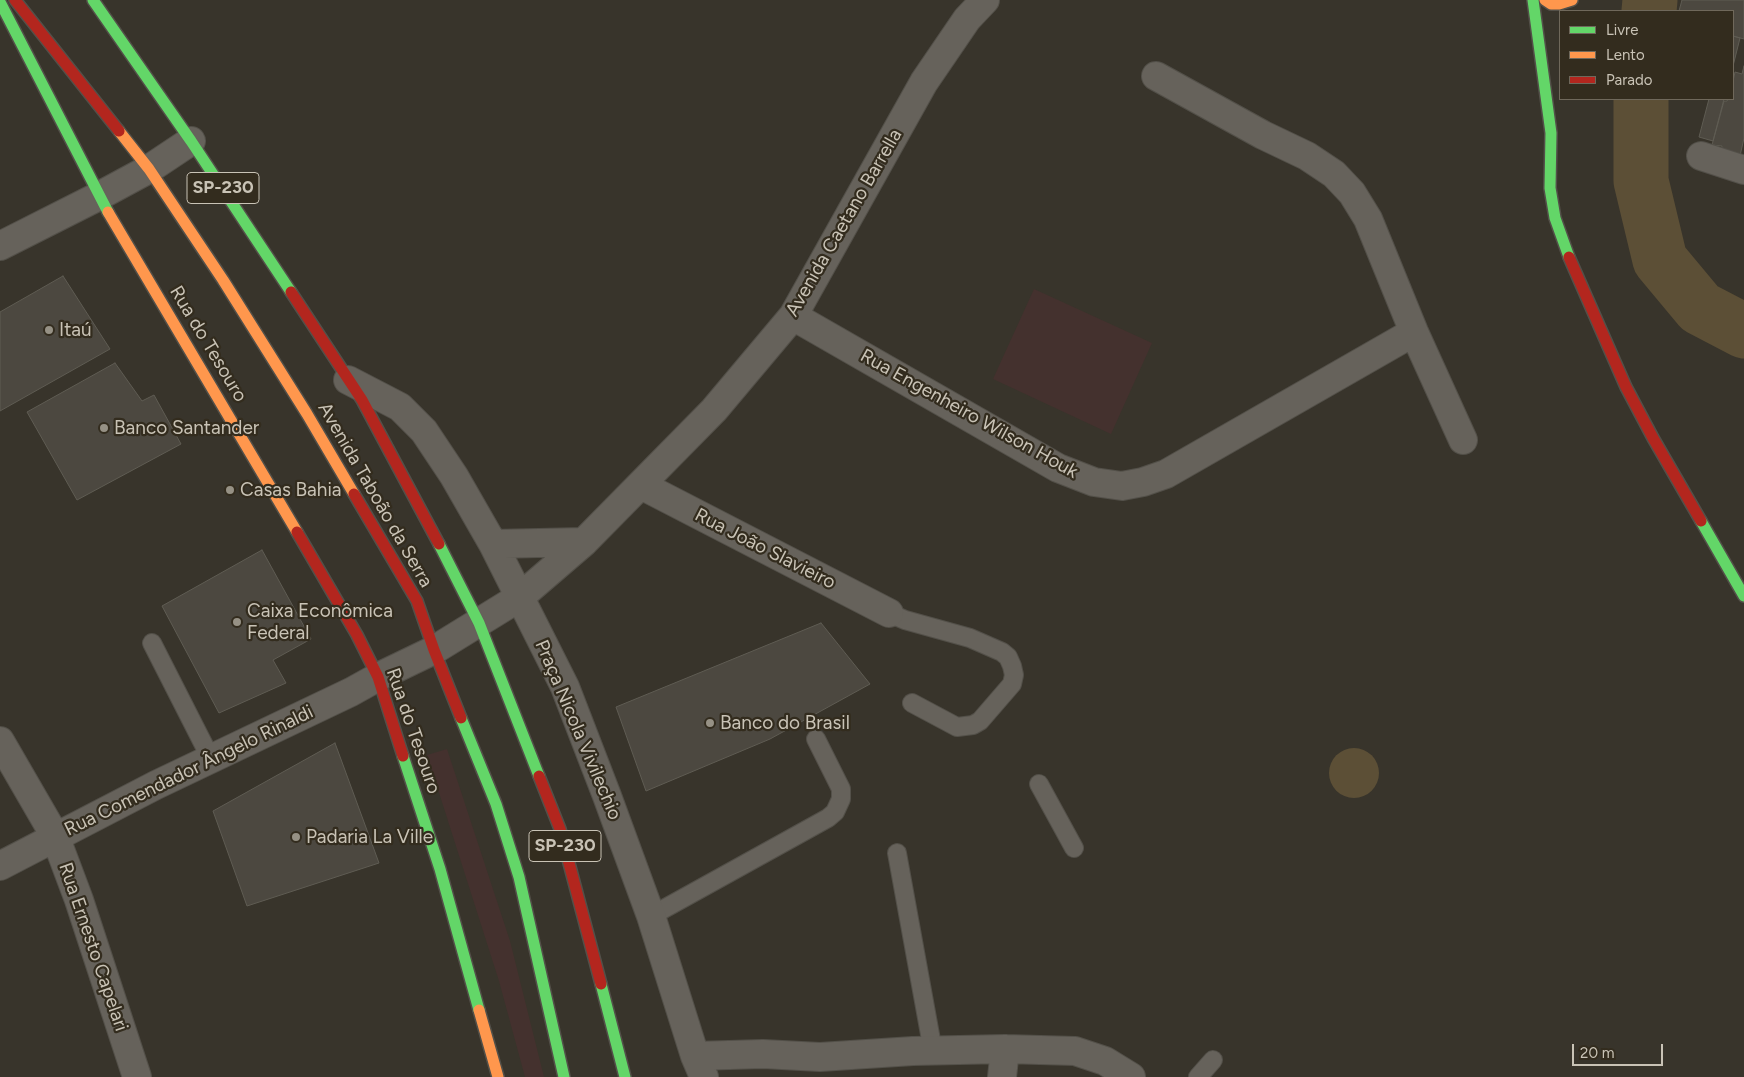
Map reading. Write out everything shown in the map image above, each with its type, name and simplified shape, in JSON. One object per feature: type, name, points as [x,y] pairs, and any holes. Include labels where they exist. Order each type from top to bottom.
[{"type":"main road","name":"Avenida Taboão da Serra","points":[[15,0],[149,169],[223,280],[307,414],[417,601],[434,650],[496,804],[516,868],[564,1077]]},
{"type":"main road","name":"Avenida Taboão da Serra","points":[[93,0],[191,141],[362,400],[457,577],[479,623],[560,829],[625,1077]]},
{"type":"main road","points":[[1533,0],[1551,133],[1550,188],[1554,218],[1577,278],[1626,387],[1653,438],[1744,596]]},
{"type":"main road","points":[[1545,0],[1551,4],[1572,0]]},
{"type":"main road","name":"Rua do Tesouro","points":[[0,2],[99,196],[271,486],[357,635],[378,677],[440,869],[498,1077]]},
{"type":"main road","points":[[1551,133],[1558,107]]},
{"type":"street","name":"Avenida Caetano Barrella","points":[[378,677],[434,650],[520,597],[584,542],[714,410],[794,316],[924,82],[967,19],[985,0]]},
{"type":"street","points":[[1156,76],[1263,135],[1307,156],[1334,174],[1352,193],[1368,218],[1414,332],[1463,440]]},
{"type":"street","points":[[0,246],[149,169],[191,141]]},
{"type":"street","points":[[1701,156],[1744,170]]},
{"type":"street","name":"Rua Engenheiro Wilson Houk","points":[[794,316],[1058,468],[1094,482],[1122,486],[1143,482],[1166,474],[1414,332]]},
{"type":"street","name":"Praça Nicola Vivilechio","points":[[348,380],[400,408],[424,431],[454,476],[493,544],[564,687],[607,796],[651,916],[699,1067]]},
{"type":"street","name":"Rua João Slavieiro","points":[[640,485],[889,613]]},
{"type":"street","points":[[493,544],[584,542]]},
{"type":"street","name":"Rua Comendador Ângelo Rinaldi","points":[[0,866],[55,836],[211,758],[351,692],[378,677]]},
{"type":"street","name":"Rua Ernesto Capelari","points":[[0,741],[55,836],[79,900],[137,1077]]},
{"type":"street","points":[[1002,1077],[1005,1049]]},
{"type":"street","points":[[699,1067],[763,1054],[820,1057],[1005,1049],[1075,1052],[1106,1061],[1131,1077]]},
{"type":"lane","points":[[889,613],[905,620],[970,638],[1002,652],[1008,657],[1012,666],[1014,675],[1012,684],[980,721],[973,725],[957,728],[912,703]]},
{"type":"lane","points":[[152,643],[211,758]]},
{"type":"lane","points":[[651,916],[828,818],[835,812],[841,799],[841,789],[816,739]]},
{"type":"lane","points":[[1039,784],[1074,848]]},
{"type":"lane","points":[[897,853],[933,1051]]},
{"type":"lane","points":[[1198,1077],[1214,1060]]},
{"type":"shaded area","points":[[1034,289],[1152,343],[1111,434],[993,379]]},
{"type":"shaded area","points":[[1349,748],[1359,748],[1372,755],[1379,768],[1379,778],[1372,791],[1359,798],[1349,798],[1340,794],[1333,787],[1329,778],[1329,768],[1333,759],[1340,752]]},
{"type":"shaded area","points":[[447,749],[510,941],[544,1077],[525,1077],[499,981],[427,755]]},
{"type":"building","points":[[1682,0],[1744,0],[1744,39],[1734,36],[1734,10],[1679,10]]},
{"type":"building","points":[[1734,36],[1740,38],[1734,62]]},
{"type":"building","points":[[1744,66],[1744,138],[1740,156],[1721,151],[1722,146],[1712,145],[1724,101],[1734,100],[1735,72],[1742,74]]},
{"type":"building","points":[[1709,100],[1724,100],[1713,141],[1699,137]]},
{"type":"building","name":"Itaú","points":[[63,276],[110,349],[0,411],[0,312]]},
{"type":"building","name":"Banco Santander","points":[[115,363],[142,401],[154,395],[181,444],[77,500],[27,412]]},
{"type":"building","name":"Caixa Econômica Federal","points":[[262,550],[311,639],[273,660],[286,683],[219,713],[162,606]]},
{"type":"building","name":"Banco do Brasil","points":[[821,623],[870,684],[770,739],[646,791],[616,707]]},
{"type":"building","name":"Padaria La Ville","points":[[335,743],[379,863],[247,906],[213,811]]},
{"type":"waterway","points":[[1649,10],[1650,0]]},
{"type":"waterway","points":[[1641,100],[1641,181],[1660,260],[1700,308],[1744,331]]},
{"type":"traffic: fast","points":[[93,0],[191,141],[291,292]]},
{"type":"traffic: fast","points":[[1533,0],[1551,133],[1550,188],[1555,218],[1569,257]]},
{"type":"traffic: fast","points":[[0,2],[108,212]]},
{"type":"traffic: fast","points":[[1701,521],[1744,596]]},
{"type":"traffic: fast","points":[[439,544],[479,623],[539,776]]},
{"type":"traffic: fast","points":[[461,718],[496,804],[519,877],[564,1077]]},
{"type":"traffic: fast","points":[[403,756],[440,869],[479,1010]]},
{"type":"traffic: fast","points":[[601,984],[625,1077]]},
{"type":"traffic: slow","points":[[1545,0],[1551,4],[1572,0]]},
{"type":"traffic: slow","points":[[119,131],[149,169],[223,280],[307,414],[354,494]]},
{"type":"traffic: slow","points":[[108,212],[297,532]]},
{"type":"traffic: slow","points":[[479,1010],[498,1077]]},
{"type":"traffic: jam","points":[[15,0],[119,131]]},
{"type":"traffic: jam","points":[[1569,257],[1626,387],[1701,521]]},
{"type":"traffic: jam","points":[[291,292],[362,400],[439,544]]},
{"type":"traffic: jam","points":[[354,494],[417,601],[461,718]]},
{"type":"traffic: jam","points":[[297,532],[357,635],[378,677],[403,756]]},
{"type":"traffic: jam","points":[[539,776],[560,829],[601,984]]},
{"type":"place","name":"Itaú","points":[[49,330]]},
{"type":"place","name":"Banco Santander","points":[[104,428]]},
{"type":"place","name":"Casas Bahia","points":[[230,490]]},
{"type":"place","name":"Caixa Econômica Federal","points":[[237,622]]},
{"type":"place","name":"Banco do Brasil","points":[[710,723]]},
{"type":"place","name":"Padaria La Ville","points":[[296,837]]}]
